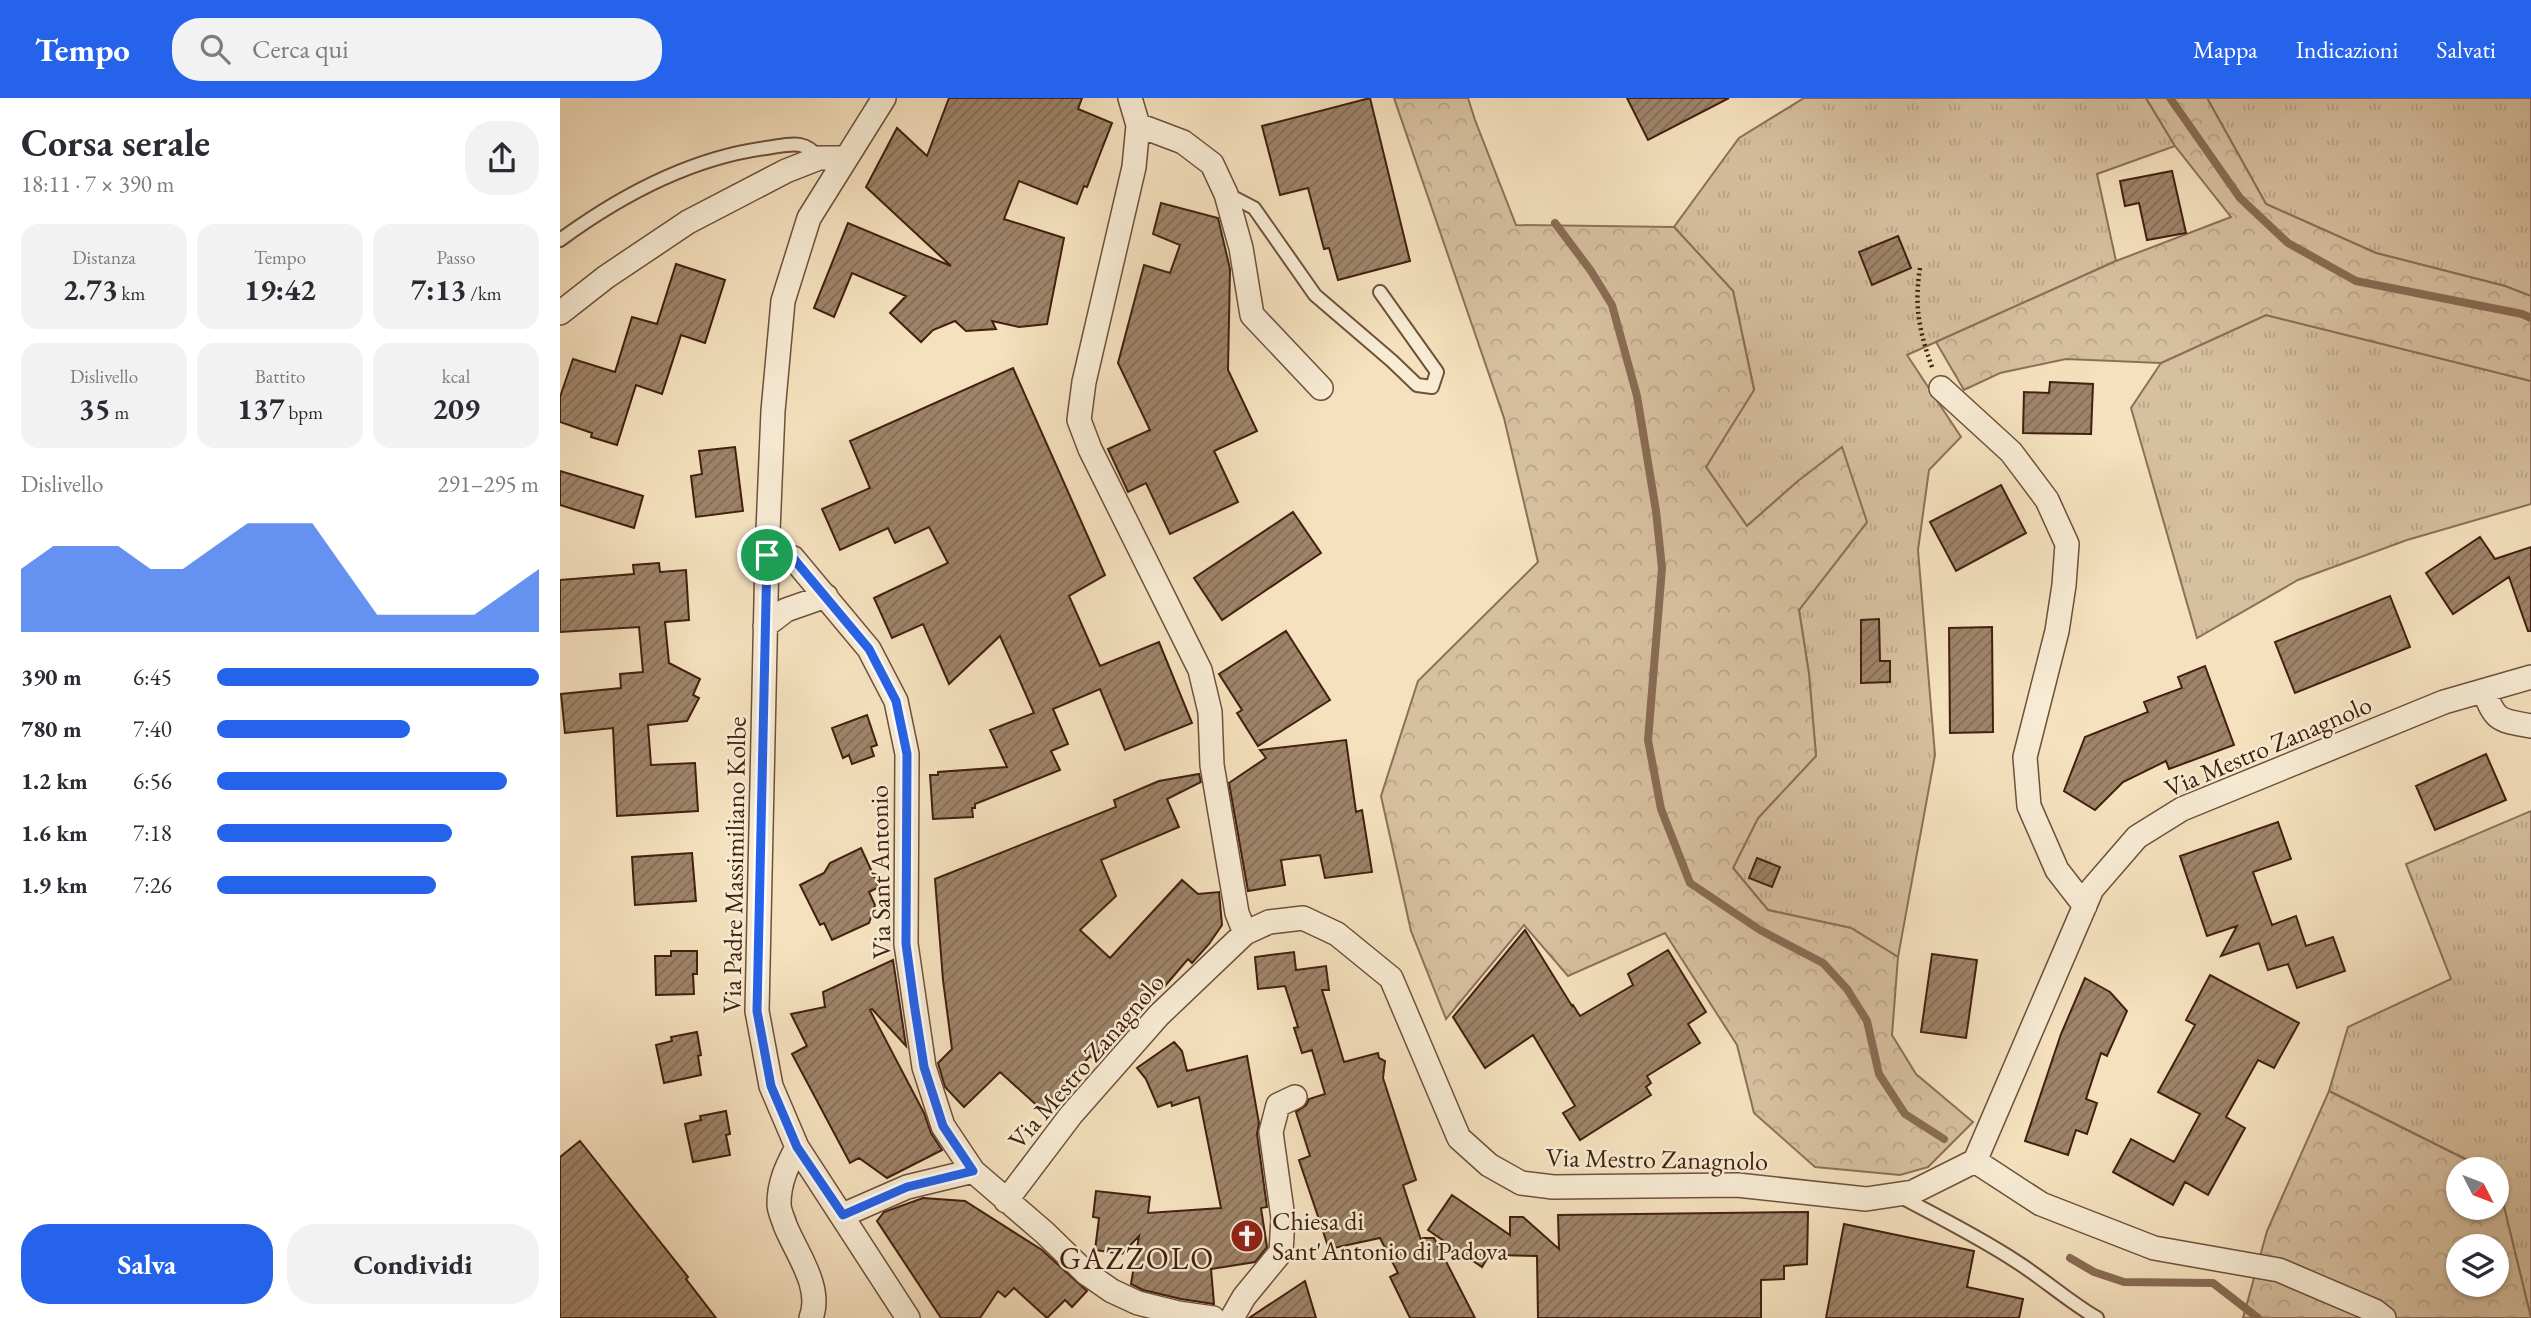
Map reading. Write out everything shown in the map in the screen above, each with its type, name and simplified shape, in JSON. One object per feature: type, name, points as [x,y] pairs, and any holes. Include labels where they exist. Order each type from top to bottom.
[{"type":"street","points":[[765,626],[773,411],[783,301],[809,218],[884,98]]},
{"type":"street","points":[[1130,98],[1138,125],[1134,167],[1083,382],[1079,420],[1090,449],[1200,670],[1210,712],[1212,765],[1237,913],[1245,933]]},
{"type":"street","points":[[1138,125],[1183,142],[1212,164],[1226,194],[1241,248],[1252,315],[1321,388]]},
{"type":"street","points":[[560,313],[606,277],[688,222],[786,171],[819,158],[845,158]]},
{"type":"street","points":[[1941,388],[2011,452],[2047,500],[2067,544],[2057,631],[2025,757],[2029,806],[2057,870],[2085,906]]},
{"type":"street","name":"Via Sant'Antonio","points":[[767,555],[793,558],[869,649],[896,701],[907,754],[906,944],[924,1067],[943,1126],[973,1171],[1045,1233],[1086,1273],[1138,1310],[1209,1317]]},
{"type":"street","points":[[765,626],[786,610],[826,596]]},
{"type":"street","name":"Via Padre Massimiliano Kolbe","points":[[765,626],[757,1011],[771,1086],[797,1147],[908,1318]]},
{"type":"street","name":"Via Mestro Zanagnolo","points":[[1006,1202],[1071,1115],[1150,1025],[1245,933],[1269,922],[1303,918],[1337,934],[1391,978],[1459,1138],[1489,1165],[1521,1183],[1553,1186],[1737,1185],[1866,1199],[1913,1192],[1975,1161],[2092,889],[2137,837],[2182,809],[2444,702],[2531,677]]},
{"type":"street","points":[[2484,691],[2491,710],[2501,720],[2531,726]]},
{"type":"street","points":[[1232,1318],[1244,1297],[1281,1252],[1283,1218],[1270,1132],[1278,1105],[1294,1097]]},
{"type":"street","points":[[797,1147],[783,1173],[779,1207],[812,1283],[811,1318]]},
{"type":"street","points":[[1975,1161],[2041,1204],[2154,1248],[2280,1270],[2375,1311],[2384,1318]]},
{"type":"street","points":[[843,1215],[907,1187],[973,1171]]},
{"type":"lane","points":[[560,240],[596,213],[692,165],[747,150],[799,144],[812,149],[819,158]]},
{"type":"lane","points":[[1226,194],[1254,208],[1315,296],[1392,361],[1417,386],[1432,387],[1437,372],[1380,292]]},
{"type":"lane","points":[[1896,1194],[2019,1263],[2097,1318]]},
{"type":"path","points":[[1920,268],[1916,295],[1920,330],[1941,388]]},
{"type":"green space","points":[[1394,98],[1468,98],[1516,225],[1674,227],[1733,291],[1754,390],[1706,467],[1747,526],[1842,447],[1867,522],[1799,610],[1809,674],[1816,756],[1758,818],[1733,868],[1768,910],[1851,928],[1898,957],[1892,1035],[1916,1074],[1973,1122],[1928,1167],[1900,1175],[1815,1167],[1754,1113],[1737,1045],[1665,933],[1568,976],[1524,925],[1446,1019],[1411,931],[1381,796],[1418,681],[1538,562],[1504,418]]},
{"type":"green space","points":[[1804,98],[2146,98],[2175,146],[2097,174],[2116,261],[1907,355],[1961,437],[1929,470],[1918,550],[1935,755],[1898,957],[1851,928],[1768,910],[1733,868],[1758,818],[1816,756],[1809,674],[1799,610],[1867,522],[1798,481],[1747,526],[1706,467],[1754,389],[1733,291],[1674,227],[1739,138]]},
{"type":"green space","points":[[2146,98],[2207,98],[2266,204],[2376,253],[2505,286],[2531,296],[2531,381],[2266,315],[2161,363],[2066,359],[2000,373],[1964,390],[1936,342],[2116,261],[2231,217],[2175,146]]},
{"type":"green space","points":[[2207,98],[2531,98],[2531,296],[2505,286],[2376,253],[2266,204]]},
{"type":"green space","points":[[2266,315],[2531,381],[2531,504],[2407,540],[2298,580],[2197,638],[2131,408],[2161,363]]},
{"type":"green space","points":[[2531,811],[2531,1318],[2507,1220],[2510,1220],[2510,1157],[2461,1157],[2329,1091],[2348,1027],[2451,979],[2406,864]]},
{"type":"green space","points":[[2329,1091],[2461,1157],[2446,1157],[2446,1220],[2507,1220],[2531,1318],[2243,1318],[2267,1231]]},
{"type":"building","points":[[949,98],[1082,98],[1078,109],[1112,123],[1087,187],[1084,186],[1077,204],[1019,181],[1004,219],[1064,238],[1047,324],[1019,327],[992,321],[996,329],[966,331],[955,321],[933,330],[921,342],[890,313],[906,296],[852,273],[834,317],[814,308],[848,223],[951,266],[866,187],[897,128],[927,156]]},
{"type":"building","points":[[1370,98],[1410,261],[1338,280],[1329,248],[1324,249],[1308,188],[1280,195],[1262,126]]},
{"type":"building","points":[[1627,98],[1729,98],[1648,140]]},
{"type":"building","points":[[2172,171],[2186,233],[2147,240],[2139,203],[2125,206],[2120,181]]},
{"type":"building","points":[[1161,203],[1218,218],[1230,269],[1228,370],[1257,431],[1214,451],[1238,502],[1170,534],[1146,483],[1128,492],[1108,449],[1150,430],[1118,363],[1144,265],[1170,273],[1180,245],[1153,234]]},
{"type":"building","points":[[1898,236],[1911,268],[1872,285],[1859,252]]},
{"type":"building","points":[[676,264],[725,280],[705,343],[681,335],[662,394],[636,385],[617,445],[591,437],[592,433],[560,422],[560,397],[573,359],[615,372],[632,317],[657,324]]},
{"type":"building","points":[[1013,368],[1105,575],[1069,596],[1100,666],[1159,642],[1192,723],[1125,750],[1100,689],[1053,709],[1068,744],[1051,751],[1060,770],[975,804],[975,808],[972,808],[973,817],[933,819],[930,775],[938,775],[938,772],[1007,767],[990,730],[1034,713],[1000,636],[949,684],[923,624],[892,638],[874,598],[948,563],[929,527],[895,543],[888,528],[840,550],[822,509],[870,488],[850,441]]},
{"type":"building","points":[[2050,382],[2093,384],[2091,434],[2023,433],[2024,392],[2049,393]]},
{"type":"building","points":[[735,447],[743,511],[696,517],[691,476],[702,474],[699,451]]},
{"type":"building","points":[[560,471],[643,496],[634,528],[560,505]]},
{"type":"building","points":[[2001,485],[2026,533],[1956,571],[1930,522]]},
{"type":"building","points":[[1293,512],[1321,553],[1222,620],[1194,578]]},
{"type":"building","points":[[2480,537],[2495,559],[2531,547],[2531,631],[2528,631],[2509,577],[2453,614],[2426,573]]},
{"type":"building","points":[[659,563],[660,572],[686,570],[689,620],[665,622],[669,663],[700,679],[693,695],[699,698],[687,721],[648,725],[651,765],[695,763],[698,811],[617,816],[613,728],[565,733],[561,694],[621,688],[620,674],[643,672],[639,627],[560,632],[560,580],[634,574],[633,565]]},
{"type":"building","points":[[2390,596],[2410,647],[2295,693],[2275,642]]},
{"type":"building","points":[[1879,619],[1880,661],[1890,661],[1890,682],[1861,683],[1861,620]]},
{"type":"building","points":[[1992,627],[1993,732],[1950,733],[1949,628]]},
{"type":"building","points":[[1286,631],[1330,700],[1258,746],[1237,713],[1242,710],[1219,674]]},
{"type":"building","points":[[2205,666],[2234,745],[2169,769],[2166,761],[2123,782],[2095,810],[2064,791],[2085,737],[2148,712],[2144,702],[2182,688],[2178,677]]},
{"type":"building","points":[[867,715],[877,745],[871,747],[874,756],[852,764],[849,755],[843,758],[832,728]]},
{"type":"building","points":[[1346,740],[1356,812],[1362,810],[1372,872],[1325,878],[1320,855],[1281,860],[1285,885],[1248,891],[1229,783],[1266,758],[1260,750]]},
{"type":"building","points":[[2486,754],[2506,800],[2435,830],[2416,786]]},
{"type":"building","points":[[1199,774],[1201,782],[1167,799],[1179,827],[1101,860],[1116,896],[1080,930],[1110,958],[1182,880],[1198,894],[1219,892],[1222,925],[1209,944],[1192,963],[1188,959],[1165,986],[1162,983],[1093,1058],[1090,1056],[1042,1110],[1000,1072],[964,1107],[945,1087],[938,1063],[952,1049],[935,879],[1116,807],[1114,800],[1159,781]]},
{"type":"building","points":[[2278,822],[2291,859],[2253,872],[2272,925],[2296,916],[2306,946],[2333,937],[2345,971],[2297,988],[2288,964],[2268,970],[2259,943],[2221,956],[2237,926],[2207,936],[2180,856]]},
{"type":"building","points":[[861,848],[879,887],[869,892],[875,905],[869,923],[832,940],[824,923],[820,925],[800,885],[824,873],[830,863]]},
{"type":"building","points":[[692,853],[696,901],[635,905],[632,857]]},
{"type":"building","points":[[1757,858],[1780,867],[1772,887],[1749,878]]},
{"type":"building","points":[[1525,930],[1580,1016],[1633,985],[1628,974],[1668,950],[1706,1012],[1688,1024],[1700,1043],[1647,1076],[1651,1083],[1646,1087],[1651,1095],[1580,1140],[1563,1113],[1575,1106],[1533,1035],[1485,1068],[1453,1017]]},
{"type":"building","points":[[671,951],[697,951],[697,974],[693,974],[694,994],[656,995],[655,956],[671,956]]},
{"type":"building","points":[[1294,952],[1296,970],[1326,966],[1329,990],[1322,990],[1344,1062],[1378,1053],[1379,1058],[1385,1061],[1383,1078],[1416,1180],[1403,1185],[1421,1240],[1434,1238],[1475,1318],[1410,1318],[1390,1277],[1398,1273],[1380,1238],[1329,1249],[1299,1160],[1310,1156],[1296,1112],[1306,1105],[1309,1099],[1325,1094],[1312,1050],[1302,1053],[1294,1028],[1298,1027],[1285,986],[1258,989],[1255,957]]},
{"type":"building","points":[[1932,954],[1977,960],[1966,1038],[1921,1032]]},
{"type":"building","points":[[893,960],[906,1046],[872,1009],[870,1010],[942,1150],[887,1178],[859,1158],[850,1163],[792,1054],[807,1046],[791,1014],[825,1007],[823,992]]},
{"type":"building","points":[[2210,975],[2299,1023],[2274,1068],[2258,1060],[2226,1117],[2245,1128],[2208,1195],[2185,1182],[2173,1205],[2113,1172],[2131,1139],[2174,1162],[2200,1114],[2158,1092],[2195,1025],[2186,1020]]},
{"type":"building","points":[[2085,978],[2110,992],[2127,1011],[2107,1056],[2101,1053],[2086,1099],[2097,1103],[2087,1134],[2076,1130],[2068,1155],[2025,1141],[2061,1034]]},
{"type":"building","points":[[697,1032],[701,1075],[664,1083],[656,1045],[672,1041],[671,1037]]},
{"type":"building","points":[[1174,1042],[1182,1051],[1187,1071],[1247,1056],[1259,1123],[1257,1134],[1267,1207],[1261,1208],[1267,1247],[1255,1262],[1211,1269],[1214,1304],[1143,1290],[1131,1284],[1139,1236],[1122,1254],[1095,1250],[1099,1218],[1093,1217],[1096,1191],[1150,1197],[1148,1213],[1221,1208],[1199,1097],[1172,1106],[1171,1102],[1158,1107],[1146,1079],[1137,1068]]},
{"type":"building","points":[[726,1111],[730,1134],[726,1135],[730,1155],[693,1162],[685,1124],[701,1120],[700,1116]]},
{"type":"building","points":[[580,1141],[688,1277],[686,1279],[716,1318],[560,1318],[560,1157]]},
{"type":"building","points":[[1452,1195],[1510,1235],[1510,1217],[1523,1217],[1559,1249],[1558,1215],[1808,1212],[1807,1264],[1784,1266],[1784,1279],[1761,1280],[1761,1318],[1538,1318],[1537,1256],[1495,1255],[1492,1260],[1488,1257],[1482,1267],[1428,1230]]},
{"type":"building","points":[[923,1198],[965,1201],[1042,1250],[1087,1291],[1072,1307],[1065,1300],[1047,1318],[1014,1288],[1005,1297],[998,1291],[980,1318],[941,1318],[877,1221],[884,1212]]},
{"type":"building","points":[[1844,1224],[1974,1251],[1967,1287],[2023,1299],[2019,1318],[1826,1318]]},
{"type":"building","points":[[1305,1281],[1316,1318],[1249,1318]]},
{"type":"waterway","points":[[2170,98],[2240,198],[2288,243],[2356,281],[2531,318]]},
{"type":"waterway","points":[[1555,223],[1591,271],[1612,305],[1637,396],[1656,511],[1662,568],[1648,740],[1661,809],[1690,883],[1760,930],[1823,963],[1847,989],[1867,1021],[1879,1074],[1905,1114],[1944,1139]]},
{"type":"waterway","points":[[2070,1258],[2094,1272],[2124,1282],[2213,1283],[2258,1318]]},
{"type":"place","name":"Chiesa di Sant'Antonio di Padova","points":[[1247,1236]]},
{"type":"district","name":"GAZZOLO","points":[[1137,1259]]},
{"type":"route","points":[[767,555],[793,558],[869,649],[896,701],[907,754],[906,944],[924,1067],[943,1126],[973,1171],[907,1187],[843,1215],[797,1147],[771,1086],[757,1011],[767,555]]}]
